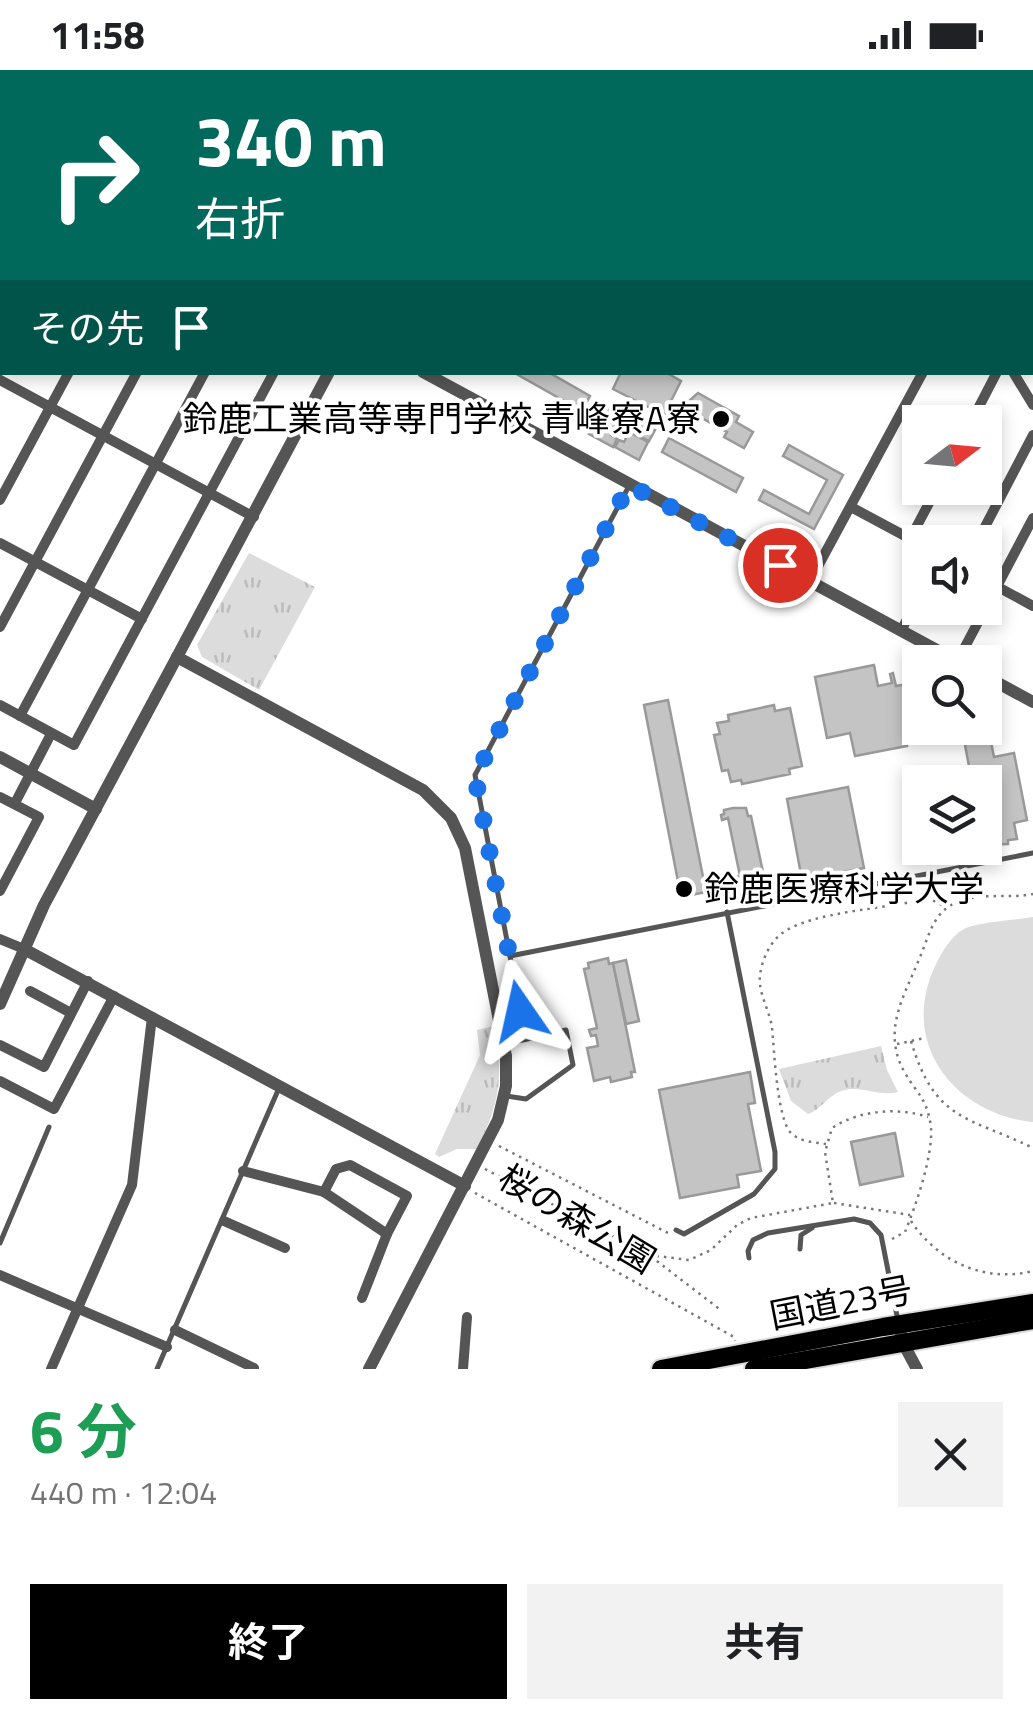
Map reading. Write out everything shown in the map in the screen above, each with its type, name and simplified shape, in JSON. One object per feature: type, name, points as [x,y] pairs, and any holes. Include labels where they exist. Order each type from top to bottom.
[{"type":"highway","name":"国道23号","points":[[754,1369],[1033,1304]]},
{"type":"highway","name":"国道23号","points":[[661,1369],[901,1333],[1033,1320]]},
{"type":"street","points":[[0,500],[67,375]]},
{"type":"street","points":[[0,627],[135,375]]},
{"type":"street","points":[[20,716],[203,375]]},
{"type":"street","points":[[0,706],[74,745],[272,375]]},
{"type":"street","points":[[0,1004],[96,808],[327,375]]},
{"type":"street","points":[[428,375],[928,645]]},
{"type":"street","points":[[810,581],[921,375]]},
{"type":"street","points":[[979,405],[995,375]]},
{"type":"street","points":[[1015,375],[1032,400]]},
{"type":"street","points":[[0,380],[254,517]]},
{"type":"street","points":[[986,525],[1033,436]]},
{"type":"street","points":[[851,507],[902,535]]},
{"type":"street","points":[[1002,577],[1033,518]]},
{"type":"street","points":[[0,543],[142,619]]},
{"type":"street","points":[[1002,590],[1033,606]]},
{"type":"street","points":[[901,630],[904,625]]},
{"type":"street","points":[[177,657],[423,790],[446,811],[465,848],[504,1044],[504,1096],[498,1120],[369,1369]]},
{"type":"street","points":[[1002,685],[1033,702]]},
{"type":"street","points":[[14,803],[51,734]]},
{"type":"street","points":[[0,757],[96,808]]},
{"type":"street","points":[[0,796],[39,818],[0,891]]},
{"type":"street","points":[[0,939],[88,981],[465,1186]]},
{"type":"street","points":[[0,1045],[44,1067],[88,981]]},
{"type":"street","points":[[30,991],[71,1013]]},
{"type":"street","points":[[0,1081],[54,1109],[114,996]]},
{"type":"street","points":[[50,1369],[132,1186],[152,1017]]},
{"type":"street","points":[[324,1192],[336,1169],[350,1165],[407,1196],[362,1298]]},
{"type":"street","points":[[243,1171],[324,1192],[387,1234]]},
{"type":"street","points":[[224,1221],[285,1248]]},
{"type":"street","points":[[0,1275],[167,1347]]},
{"type":"street","points":[[463,1369],[467,1317]]},
{"type":"street","points":[[175,1330],[254,1368]]},
{"type":"street","points":[[901,1333],[917,1369]]},
{"type":"lane","points":[[526,1039],[475,776],[629,485]]},
{"type":"lane","points":[[510,956],[1033,853]]},
{"type":"lane","points":[[676,1230],[684,1234],[754,1194],[775,1169],[727,912]]},
{"type":"lane","points":[[504,1044],[566,1030],[573,1066],[526,1099],[504,1096]]},
{"type":"lane","points":[[158,1369],[280,1086]]},
{"type":"lane","points":[[0,1243],[49,1128]]},
{"type":"lane","points":[[749,1258],[750,1245],[758,1236],[854,1219],[877,1229],[884,1244],[901,1333]]},
{"type":"lane","points":[[800,1249],[799,1240],[806,1231],[830,1223]]},
{"type":"path","points":[[892,1238],[905,1232],[931,1142],[924,1098],[905,1074],[895,1044],[900,997],[928,932],[946,908],[962,899],[1033,894]]},
{"type":"path","points":[[826,1144],[799,1138],[786,1125],[772,1054],[772,1027],[760,986],[766,955],[781,934],[801,923],[906,906],[929,898],[946,908]]},
{"type":"path","points":[[895,1044],[925,1038]]},
{"type":"path","points":[[911,1041],[919,1068],[951,1110],[984,1129],[1033,1148]]},
{"type":"path","points":[[833,1204],[826,1144],[832,1128],[843,1121],[898,1110],[929,1118]]},
{"type":"path","name":"桜の森公園","points":[[668,1232],[500,1144],[474,1194],[734,1337],[735,1343]]},
{"type":"path","points":[[485,1169],[649,1256],[722,1312]]},
{"type":"path","points":[[649,1256],[682,1261],[697,1258],[751,1218],[833,1204],[910,1218],[924,1241],[973,1270],[1000,1277],[1033,1270]]},
{"type":"green space","points":[[249,553],[315,587],[259,690],[202,657],[197,645]]},
{"type":"green space","points":[[1033,917],[1031,1122],[1004,1116],[959,1091],[931,1051],[924,1027],[932,973],[949,943],[964,929]]},
{"type":"green space","points":[[494,1026],[498,1089],[485,1132],[477,1149],[457,1149],[439,1157],[435,1154],[480,1055],[477,1030]]},
{"type":"green space","points":[[881,1046],[898,1092],[848,1089],[808,1114],[791,1101],[779,1069]]},
{"type":"building","points":[[518,375],[553,375],[590,396],[582,411]]},
{"type":"building","points":[[620,375],[670,375],[681,381],[664,415],[613,389]]},
{"type":"building","name":"鈴鹿工業高等専門学校 青峰寮A寮","points":[[698,393],[739,416],[736,422],[753,432],[744,448],[724,437],[727,432],[689,411],[693,403],[689,401]]},
{"type":"building","points":[[605,403],[655,430],[649,441],[599,415]]},
{"type":"building","points":[[598,416],[616,425],[611,435],[617,439],[613,447],[589,434]]},
{"type":"building","points":[[629,432],[648,442],[639,460],[615,447],[619,440],[624,442]]},
{"type":"building","points":[[669,438],[743,478],[736,492],[662,452]]},
{"type":"building","points":[[789,445],[843,475],[814,529],[759,500],[764,490],[809,514],[827,480],[783,456]]},
{"type":"building","points":[[874,665],[878,686],[892,683],[893,673],[896,686],[902,685],[902,745],[907,746],[855,756],[850,733],[827,738],[815,677]]},
{"type":"building","points":[[668,700],[706,892],[681,897],[644,705]]},
{"type":"building","points":[[774,705],[775,711],[790,708],[802,766],[789,769],[790,774],[742,784],[741,780],[731,782],[728,770],[722,771],[714,735],[720,734],[717,723],[729,721],[728,715]]},
{"type":"building","points":[[965,745],[992,745],[994,757],[1014,753],[1027,820],[1014,823],[1017,839],[1002,844],[1002,765],[969,765]]},
{"type":"building","points":[[848,787],[864,868],[802,880],[787,799]]},
{"type":"building","points":[[733,808],[746,808],[751,816],[766,886],[743,891],[741,881],[733,883],[732,878],[740,876],[728,818],[722,820],[721,815]]},
{"type":"building","points":[[608,958],[609,964],[613,963],[635,1072],[631,1072],[632,1077],[611,1082],[610,1077],[594,1081],[587,1048],[598,1046],[596,1035],[591,1036],[589,1030],[597,1028],[584,969],[589,968],[588,963]]},
{"type":"building","points":[[626,960],[639,1021],[626,1024],[613,963]]},
{"type":"building","points":[[750,1072],[755,1103],[748,1104],[761,1171],[737,1175],[739,1187],[680,1198],[659,1090]]},
{"type":"building","points":[[895,1133],[903,1176],[860,1185],[851,1142]]},
{"type":"place","name":"鈴鹿工業高等専門学校 青峰寮A寮","points":[[721,419]]},
{"type":"place","name":"鈴鹿医療科学大学","points":[[684,889]]},
{"type":"route","points":[[520,1011],[475,776],[629,485],[780,565]]}]
